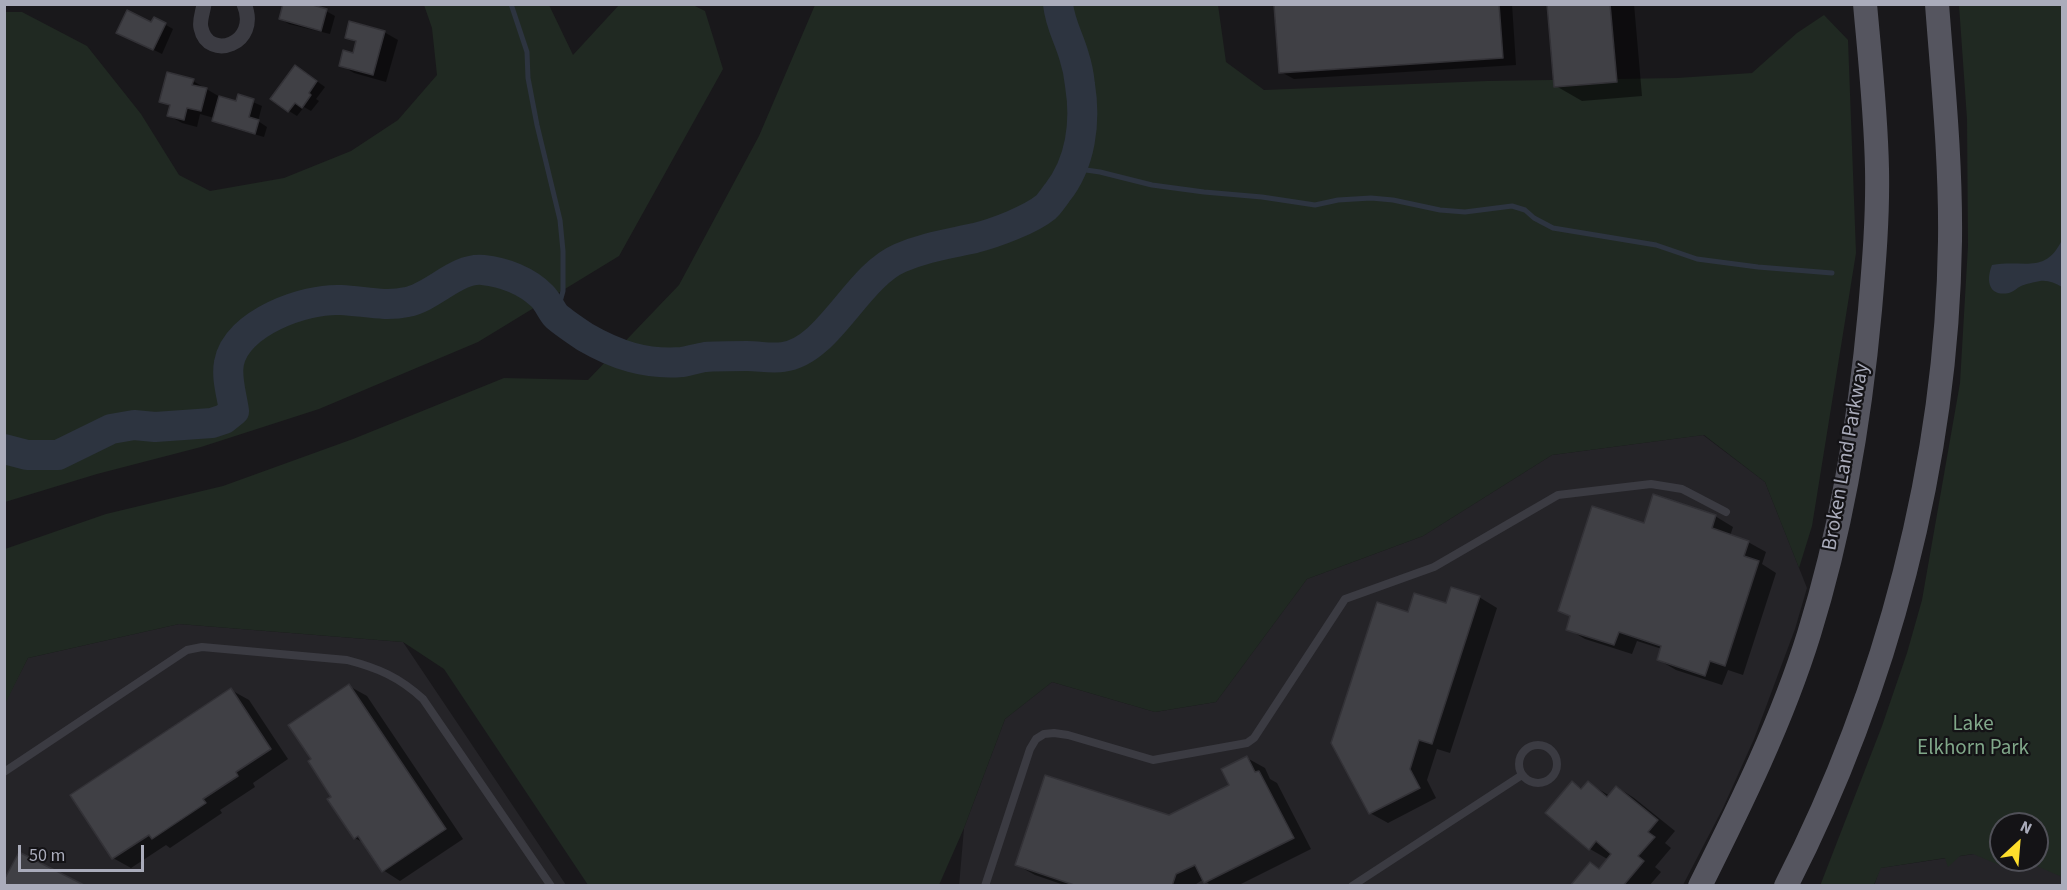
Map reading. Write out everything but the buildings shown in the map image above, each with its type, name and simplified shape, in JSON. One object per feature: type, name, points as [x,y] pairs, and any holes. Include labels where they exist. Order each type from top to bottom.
[{"type":"main road","name":"Broken Land Parkway","points":[[1701,885],[1767,746],[1809,634],[1837,529],[1852,452],[1864,371],[1876,229],[1875,117],[1865,4]]},
{"type":"main road","points":[[1786,885],[1833,785],[1879,662],[1914,533],[1928,462],[1940,385],[1950,242],[1949,182],[1937,4]]},
{"type":"street","points":[[204,4],[201,29],[205,38],[223,46],[232,45],[244,34],[247,16],[244,4]]},
{"type":"lane","points":[[985,885],[1030,749],[1044,734],[1068,735],[1153,760],[1247,743],[1254,738],[1345,598],[1434,567],[1558,495],[1651,484],[1682,489],[1726,512]]},
{"type":"lane","points":[[4,772],[187,650],[210,648],[347,660],[388,674],[405,683],[423,699],[551,885]]},
{"type":"lane","points":[[1543,745],[1553,753],[1557,767],[1547,780],[1540,783],[1532,782],[1522,775],[1518,762],[1526,748],[1543,745]]},
{"type":"lane","points":[[1352,885],[1522,775]]},
{"type":"shaded area","points":[[1703,435],[1765,482],[1807,588],[1795,629],[1754,739],[1723,808],[1683,885],[959,886],[964,828],[1005,719],[1052,682],[1155,712],[1216,702],[1307,579],[1423,536],[1552,455]]},
{"type":"shaded area","points":[[179,624],[403,642],[566,885],[5,885],[4,704],[28,658]]},
{"type":"shaded area","points":[[2062,840],[2062,885],[1874,886],[1880,868],[1989,852],[1989,872],[2049,872],[2049,850]]},
{"type":"green space","points":[[424,5],[549,5],[573,55],[619,5],[693,5],[705,11],[723,69],[619,256],[478,342],[319,409],[201,447],[97,474],[5,502],[5,12],[22,12],[87,46],[141,114],[179,175],[210,191],[284,178],[351,151],[398,120],[437,75],[432,28]]},
{"type":"green space","points":[[815,5],[1218,5],[1226,62],[1264,90],[1487,81],[1677,78],[1752,73],[1797,33],[1824,15],[1848,40],[1856,253],[1812,526],[1799,568],[1765,482],[1704,435],[1552,455],[1423,536],[1307,579],[1216,702],[1155,712],[1052,682],[1005,719],[964,828],[939,885],[588,885],[444,669],[403,642],[179,624],[28,658],[5,704],[5,549],[106,514],[223,486],[353,439],[504,378],[588,380],[679,285],[759,136]]},
{"type":"green space","name":"Lake Elkhorn Park","points":[[1959,5],[2062,5],[2062,877],[2049,871],[2049,812],[1989,812],[1989,861],[1973,854],[1960,856],[1948,867],[1945,858],[1881,868],[1874,885],[1820,886],[1882,726],[1922,600],[1960,383],[1968,246],[1967,119]]},
{"type":"water","points":[[2062,240],[2062,287],[2043,281],[2023,285],[2009,293],[2002,294],[1990,286],[1989,276],[1992,265],[2041,262],[2055,251]]},
{"type":"waterway","points":[[511,4],[527,52],[528,78],[537,125],[560,220],[563,291],[556,316]]},
{"type":"waterway","points":[[4,449],[27,455],[58,455],[111,429],[134,425],[155,427],[212,423],[224,419],[234,411],[228,369],[234,349],[244,336],[258,325],[292,309],[326,300],[382,304],[407,302],[417,299],[454,277],[473,270],[499,273],[515,278],[542,296],[556,316],[574,330],[620,354],[669,363],[715,356],[779,358],[799,352],[829,328],[884,267],[918,251],[992,233],[1031,217],[1052,200],[1072,169],[1082,128],[1082,99],[1077,66],[1058,4]]},
{"type":"waterway","points":[[1072,168],[1100,172],[1152,185],[1315,205],[1338,200],[1371,198],[1465,212],[1512,206],[1525,210],[1534,218],[1553,228],[1656,245],[1697,259],[1832,273]]}]
